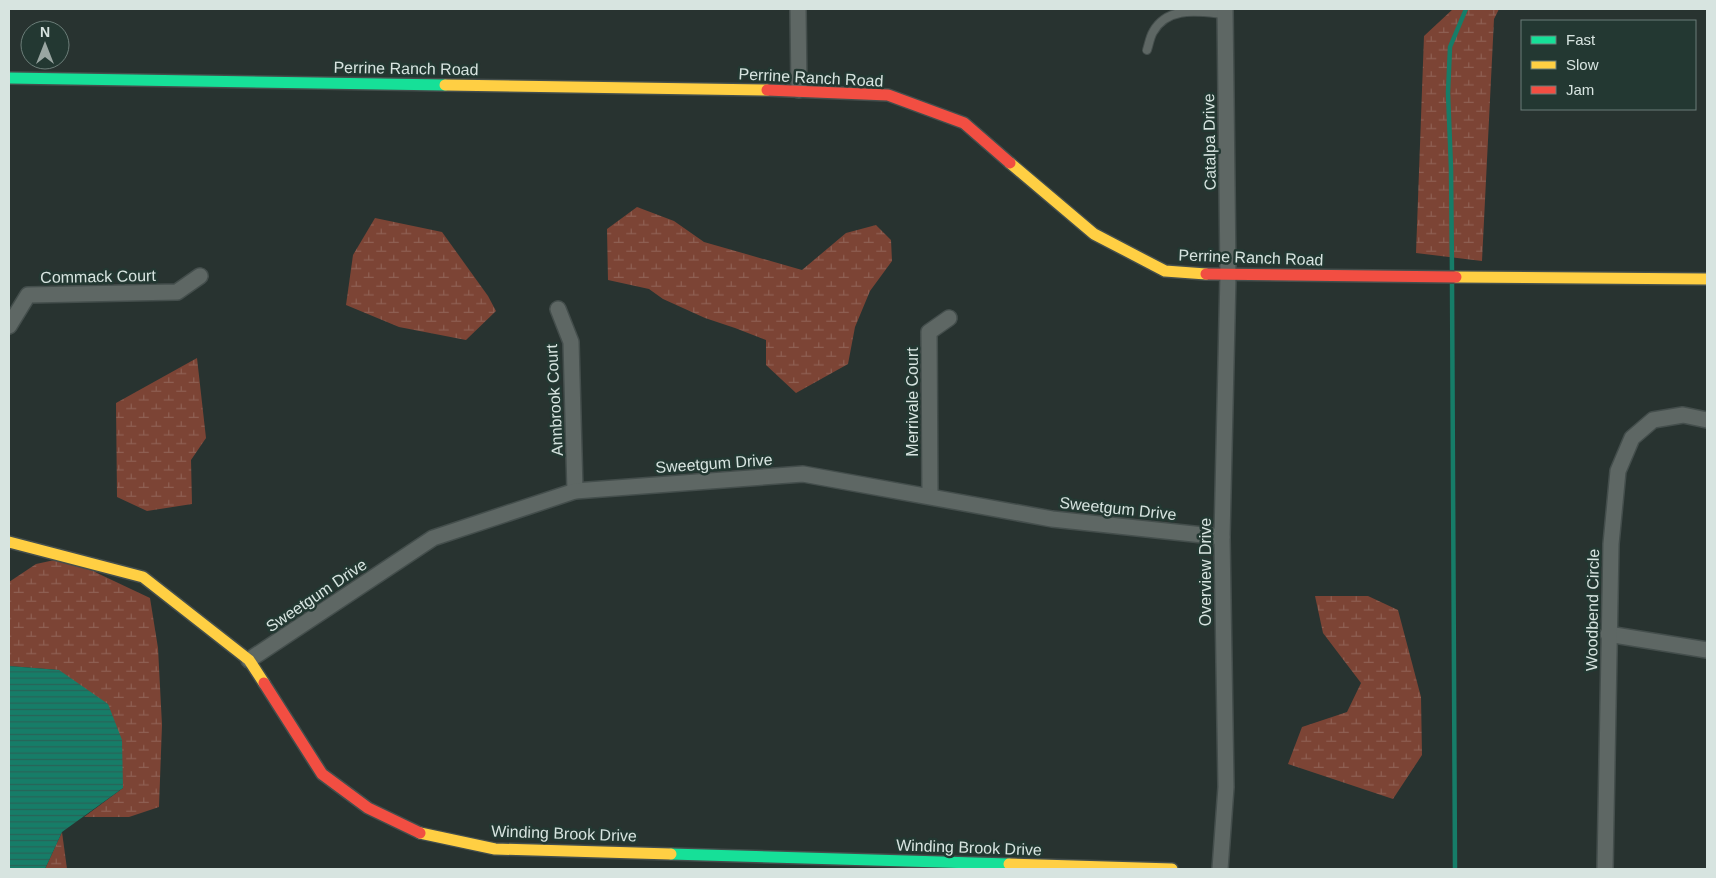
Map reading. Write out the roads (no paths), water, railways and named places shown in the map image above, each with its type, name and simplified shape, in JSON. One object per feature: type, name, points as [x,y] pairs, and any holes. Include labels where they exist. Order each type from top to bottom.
[{"type":"street","points":[[798,9],[799,90]]},
{"type":"street","name":"Catalpa Drive","points":[[1225,11],[1228,275]]},
{"type":"street","name":"Perrine Ranch Road","points":[[9,78],[799,90],[888,96],[964,123],[1094,234],[1165,271],[1228,275],[1707,279]]},
{"type":"street","name":"Overview Drive","points":[[1220,869],[1226,787],[1222,537],[1228,275]]},
{"type":"street","name":"Commack Court","points":[[9,326],[28,295],[177,292],[200,276]]},
{"type":"street","name":"Annbrook Court","points":[[558,309],[571,342],[575,491]]},
{"type":"street","name":"Merrivale Court","points":[[930,496],[929,332],[949,318]]},
{"type":"street","name":"Woodbend Circle","points":[[1605,869],[1608,634],[1611,544],[1618,471],[1632,438],[1653,420],[1683,415],[1707,420]]},
{"type":"street","name":"Sweetgum Drive","points":[[249,660],[433,538],[575,491],[803,474],[1052,519],[1222,537]]},
{"type":"street","name":"Winding Brook Drive","points":[[9,542],[143,577],[249,660],[322,774],[368,808],[422,834],[495,849],[1172,869]]},
{"type":"street","points":[[1608,634],[1707,650]]},
{"type":"lane","points":[[1146,50],[1153,32],[1171,14],[1225,11]]},
{"type":"waterway","points":[[1452,271],[1448,93],[1450,47],[1466,9]]},
{"type":"waterway","points":[[1452,282],[1455,869]]}]
